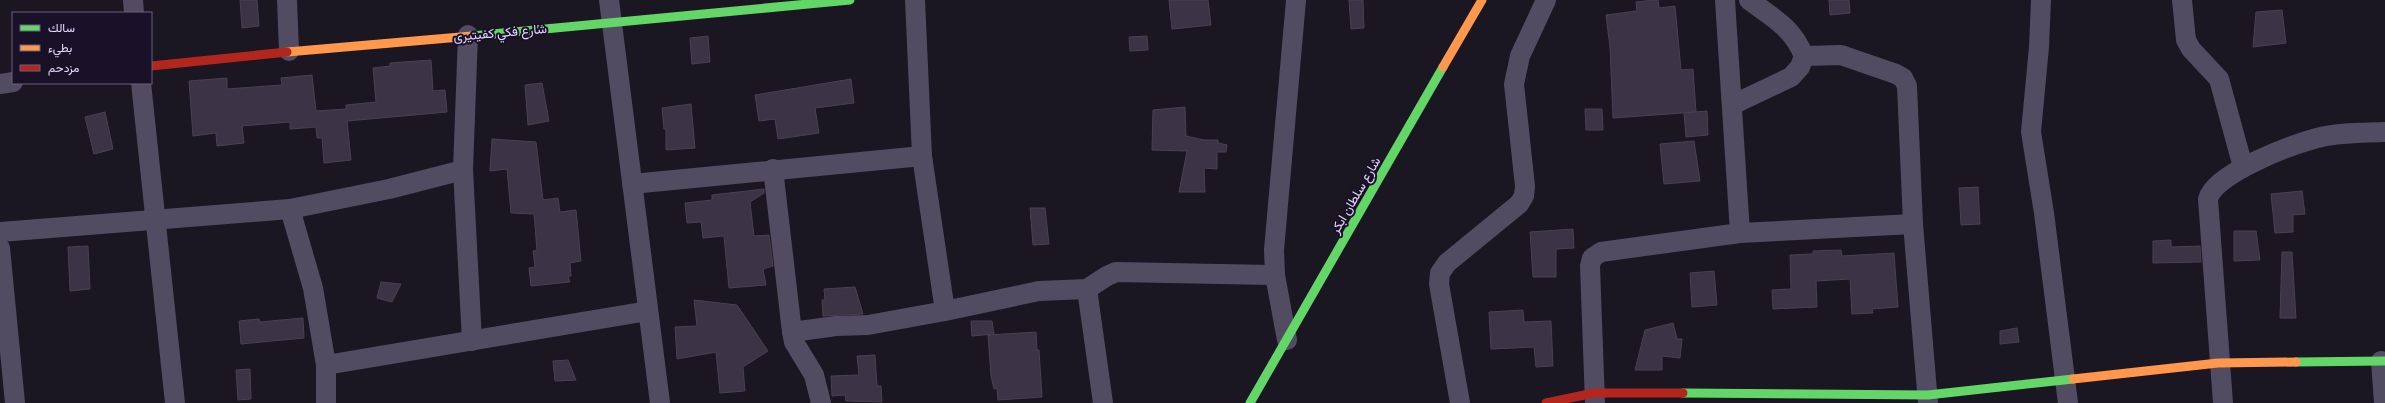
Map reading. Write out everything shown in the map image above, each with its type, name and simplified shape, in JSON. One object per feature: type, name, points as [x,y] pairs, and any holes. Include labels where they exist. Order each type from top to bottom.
[{"type":"main road","name":"شارع فكي كفيتيرى","points":[[152,66],[289,51],[612,23],[850,0]]},
{"type":"main road","name":"شارع سلطان ابكر","points":[[1250,403],[1482,0]]},
{"type":"main road","points":[[1546,403],[1594,398],[1791,397],[1928,399],[2065,378],[2218,363],[2383,361]]},
{"type":"street","points":[[132,0],[134,12]]},
{"type":"street","points":[[287,0],[289,51]]},
{"type":"street","points":[[609,0],[660,403]]},
{"type":"street","points":[[915,0],[922,156],[945,311]]},
{"type":"street","points":[[1287,340],[1275,275],[1274,250],[1296,0]]},
{"type":"street","points":[[1460,403],[1439,284],[1440,274],[1447,263],[1519,204],[1524,196],[1525,186],[1514,84],[1515,70],[1546,0]]},
{"type":"street","points":[[1725,0],[1740,233]]},
{"type":"street","points":[[1732,105],[1791,77],[1796,73],[1804,56],[1797,40],[1788,30],[1749,0]]},
{"type":"street","points":[[2041,0],[2039,47],[2031,132],[2044,213],[2068,403]]},
{"type":"street","points":[[2182,0],[2186,40],[2191,49],[2219,79],[2243,167]]},
{"type":"street","points":[[468,35],[463,170],[472,341]]},
{"type":"street","points":[[1804,56],[1841,55],[1896,74],[1903,78],[1908,86],[1914,224],[1928,399]]},
{"type":"street","points":[[0,84],[12,82]]},
{"type":"street","points":[[141,84],[154,219],[175,403]]},
{"type":"street","points":[[2223,403],[2218,363],[2208,200],[2210,191],[2243,167],[2317,138],[2385,132]]},
{"type":"street","points":[[632,184],[773,169],[922,156]]},
{"type":"street","points":[[773,169],[794,342],[812,370],[821,403]]},
{"type":"street","points":[[0,232],[290,209],[388,189],[463,170]]},
{"type":"street","points":[[290,209],[312,288],[326,365],[326,403]]},
{"type":"street","points":[[1594,398],[1590,266],[1592,258],[1601,252],[1740,233],[1914,224]]},
{"type":"street","points":[[0,248],[14,403]]},
{"type":"street","points":[[792,332],[836,326],[868,325],[945,311],[1039,291],[1087,289],[1106,276],[1116,272],[1275,275]]},
{"type":"street","points":[[1087,289],[1103,403]]},
{"type":"street","points":[[326,365],[648,311]]},
{"type":"street","points":[[2383,361],[2384,403]]},
{"type":"building","points":[[240,0],[257,0],[259,26],[242,28]]},
{"type":"building","points":[[1169,0],[1208,0],[1211,25],[1172,29]]},
{"type":"building","points":[[1349,0],[1363,0],[1364,28],[1351,29]]},
{"type":"building","points":[[1658,0],[1659,8],[1675,6],[1681,70],[1693,69],[1696,112],[1613,118],[1610,47],[1606,15],[1637,11],[1636,2]]},
{"type":"building","points":[[1829,0],[1849,0],[1850,13],[1830,15]]},
{"type":"building","points":[[2282,10],[2286,43],[2253,47],[2256,12]]},
{"type":"building","points":[[708,36],[710,62],[692,64],[690,38]]},
{"type":"building","points":[[1147,36],[1148,50],[1130,51],[1129,37]]},
{"type":"building","points":[[431,60],[433,91],[445,90],[447,112],[347,121],[351,160],[324,163],[322,138],[317,138],[316,127],[290,129],[290,122],[242,126],[244,143],[217,146],[216,133],[193,136],[189,81],[227,78],[227,89],[282,85],[281,78],[312,75],[316,111],[346,109],[346,105],[376,102],[373,68],[390,66],[390,63]]},
{"type":"building","points":[[851,79],[854,103],[815,108],[819,133],[778,139],[775,119],[759,121],[755,95]]},
{"type":"building","points":[[542,83],[549,121],[528,125],[525,85]]},
{"type":"building","points":[[691,104],[695,148],[666,150],[666,129],[664,129],[662,108]]},
{"type":"building","points":[[1185,107],[1186,136],[1204,140],[1218,140],[1218,143],[1227,145],[1226,152],[1217,152],[1217,169],[1204,168],[1205,192],[1179,192],[1187,151],[1152,150],[1153,110]]},
{"type":"building","points":[[1585,109],[1602,109],[1603,130],[1586,130]]},
{"type":"building","points":[[1707,111],[1708,135],[1686,137],[1684,113]]},
{"type":"building","points":[[105,112],[113,149],[94,154],[85,117]]},
{"type":"building","points":[[492,139],[536,142],[543,200],[558,198],[560,212],[576,210],[581,261],[570,263],[571,276],[568,276],[570,282],[531,286],[529,268],[535,267],[533,251],[537,250],[534,214],[511,213],[507,169],[490,171]]},
{"type":"building","points":[[1694,141],[1700,181],[1664,184],[1660,144]]},
{"type":"building","points":[[1978,187],[1980,224],[1961,225],[1959,188]]},
{"type":"building","points":[[764,189],[764,193],[750,202],[754,236],[769,235],[773,266],[763,269],[766,285],[729,288],[724,236],[703,238],[701,222],[687,223],[685,203],[712,200],[712,195]]},
{"type":"building","points":[[2302,191],[2305,214],[2293,215],[2293,232],[2275,233],[2271,194]]},
{"type":"building","points":[[1030,208],[1045,208],[1049,244],[1033,245]]},
{"type":"building","points":[[1573,229],[1574,248],[1556,249],[1556,277],[1533,277],[1530,232]]},
{"type":"building","points":[[2234,231],[2256,231],[2260,260],[2234,261]]},
{"type":"building","points":[[2171,240],[2171,247],[2200,246],[2201,262],[2153,263],[2153,241]]},
{"type":"building","points":[[88,246],[90,289],[70,291],[68,247]]},
{"type":"building","points":[[1841,250],[1842,256],[1894,253],[1898,307],[1872,309],[1873,313],[1852,314],[1850,279],[1816,281],[1817,307],[1773,309],[1772,290],[1791,289],[1790,255],[1813,254],[1813,251]]},
{"type":"building","points":[[2282,252],[2292,252],[2296,318],[2280,318]]},
{"type":"building","points":[[1714,271],[1717,305],[1692,307],[1690,273]]},
{"type":"building","points":[[381,282],[401,284],[392,302],[377,298]]},
{"type":"building","points":[[855,287],[863,314],[823,316],[822,300],[825,300],[824,289]]},
{"type":"building","points":[[694,300],[737,305],[768,351],[743,367],[745,391],[720,393],[716,352],[677,359],[675,327],[697,326]]},
{"type":"building","points":[[1523,310],[1524,322],[1551,321],[1553,366],[1536,367],[1534,347],[1491,349],[1489,312]]},
{"type":"building","points":[[303,318],[304,338],[241,344],[239,321],[259,319],[260,322]]},
{"type":"building","points":[[971,321],[992,321],[994,334],[972,336]]},
{"type":"building","points":[[1673,323],[1677,339],[1682,339],[1680,358],[1662,356],[1662,370],[1635,370],[1645,330]]},
{"type":"building","points":[[2017,328],[2019,342],[2000,344],[2000,331]]},
{"type":"building","points":[[1036,332],[1037,350],[1039,350],[1042,397],[998,400],[997,388],[994,389],[991,376],[988,335]]},
{"type":"building","points":[[875,355],[877,386],[881,386],[882,402],[846,401],[845,395],[832,396],[831,376],[859,375],[857,356]]},
{"type":"building","points":[[568,360],[576,380],[555,381],[553,361]]},
{"type":"building","points":[[250,369],[251,399],[238,400],[236,370]]},
{"type":"traffic: fast","points":[[472,36],[850,0]]},
{"type":"traffic: fast","points":[[1250,403],[1443,67]]},
{"type":"traffic: fast","points":[[2296,362],[2385,361]]},
{"type":"traffic: fast","points":[[1683,393],[1928,395],[2073,379]]},
{"type":"traffic: slow","points":[[1443,67],[1482,0]]},
{"type":"traffic: slow","points":[[287,52],[472,36]]},
{"type":"traffic: slow","points":[[2073,379],[2218,363],[2296,362]]},
{"type":"traffic: jam","points":[[152,66],[287,52]]},
{"type":"traffic: jam","points":[[1546,403],[1594,393],[1683,393]]}]
